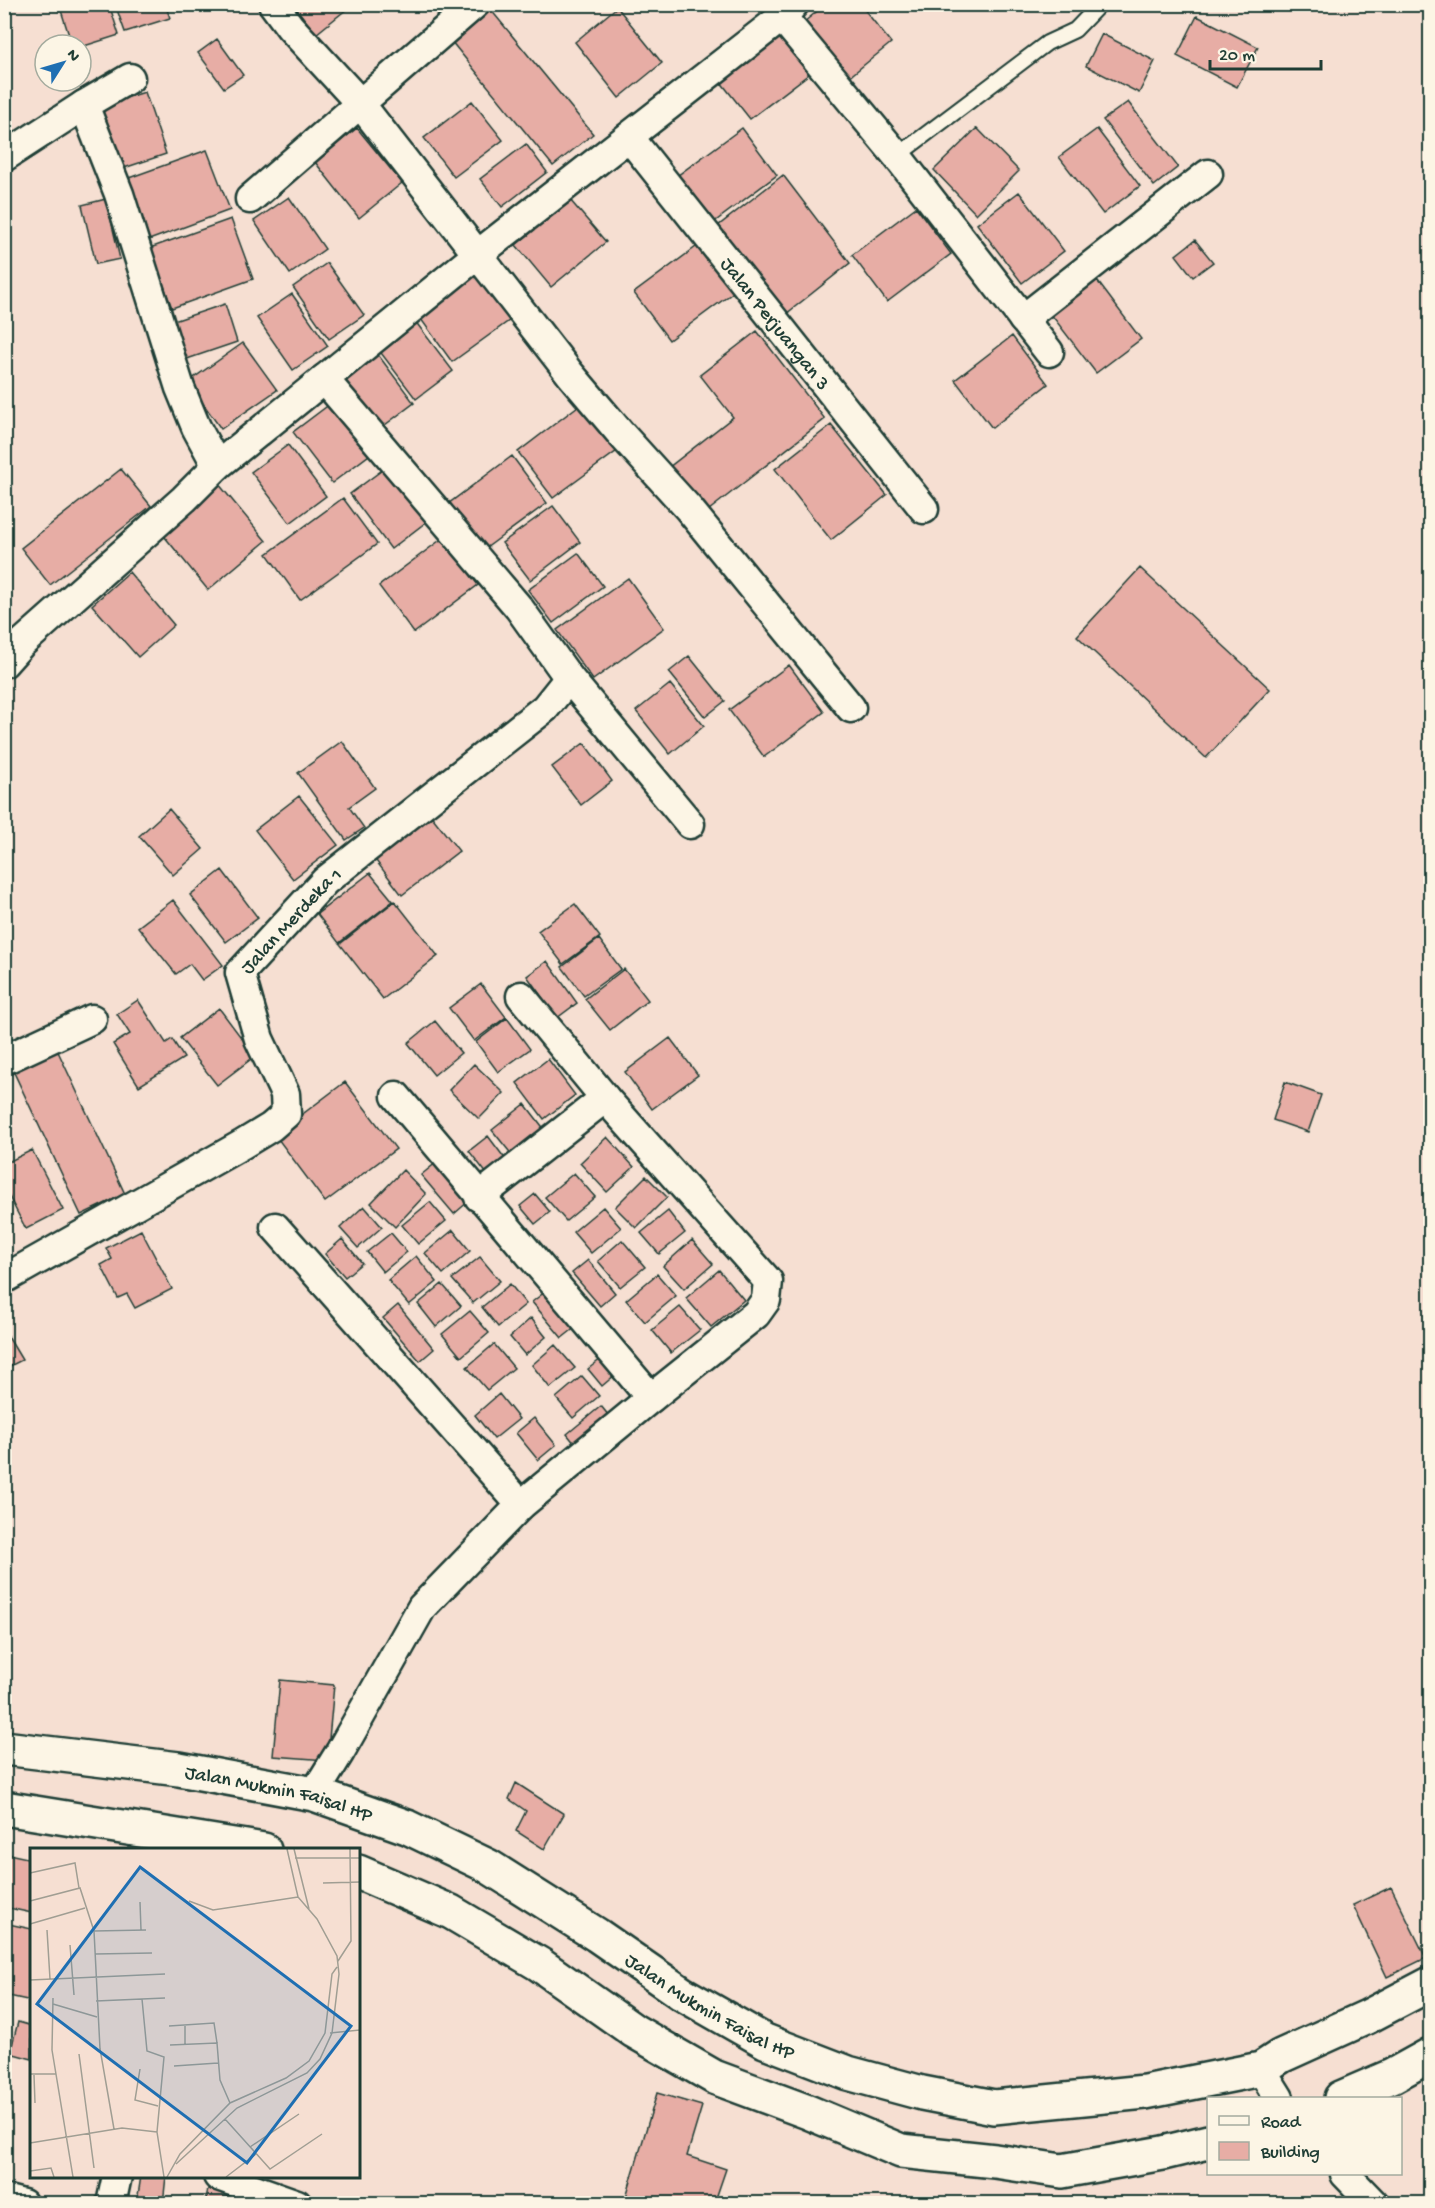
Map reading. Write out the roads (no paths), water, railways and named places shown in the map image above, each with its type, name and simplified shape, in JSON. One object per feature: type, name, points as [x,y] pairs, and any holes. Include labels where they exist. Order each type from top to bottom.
[{"type":"street","points":[[273,4],[290,27],[360,102],[571,375],[689,509],[851,708]]},
{"type":"street","points":[[250,199],[475,4]]},
{"type":"street","points":[[4,663],[21,644],[184,499],[217,466],[477,255],[788,11],[1048,352]]},
{"type":"street","points":[[4,157],[130,78]]},
{"type":"street","points":[[84,105],[119,194],[180,388],[196,427],[217,466]]},
{"type":"street","name":"Jalan Perjuangan 3","points":[[629,137],[924,509]]},
{"type":"street","points":[[1023,319],[1208,174]]},
{"type":"street","points":[[324,379],[519,608],[569,678],[690,824]]},
{"type":"street","name":"Jalan Merdeka 1","points":[[4,1280],[243,1144],[271,1127],[286,1114],[285,1094],[259,1039],[240,973],[325,881],[545,708],[569,678]]},
{"type":"street","points":[[314,1794],[422,1607],[521,1505],[756,1314],[766,1300],[768,1281],[605,1098],[521,996]]},
{"type":"street","points":[[4,1060],[92,1019]]},
{"type":"street","points":[[396,1096],[651,1398]]},
{"type":"street","points":[[480,1197],[605,1098]]},
{"type":"street","points":[[275,1227],[521,1505]]},
{"type":"street","name":"Jalan Mukmin Faisal HP","points":[[4,1748],[179,1769],[314,1794],[407,1827],[488,1866],[597,1935],[681,1994],[765,2041],[848,2073],[921,2093],[994,2107],[1145,2092],[1261,2068],[1281,2056],[1367,2017],[1431,1984]]},
{"type":"street","points":[[4,1808],[185,1844],[238,1848]]},
{"type":"street","points":[[360,1873],[451,1912],[539,1964],[634,2031],[714,2076],[901,2151],[1062,2171],[1163,2153],[1207,2142]]},
{"type":"street","points":[[1343,2097],[1392,2076],[1431,2055]]},
{"type":"street","points":[[1261,2068],[1278,2097]]},
{"type":"street","points":[[1346,2175],[1374,2204]]},
{"type":"street","points":[[111,2204],[117,2178]]},
{"type":"street","points":[[224,2178],[297,2204]]},
{"type":"street","points":[[4,2199],[23,2204]]},
{"type":"lane","points":[[897,156],[1047,43],[1075,30],[1100,4]]}]
